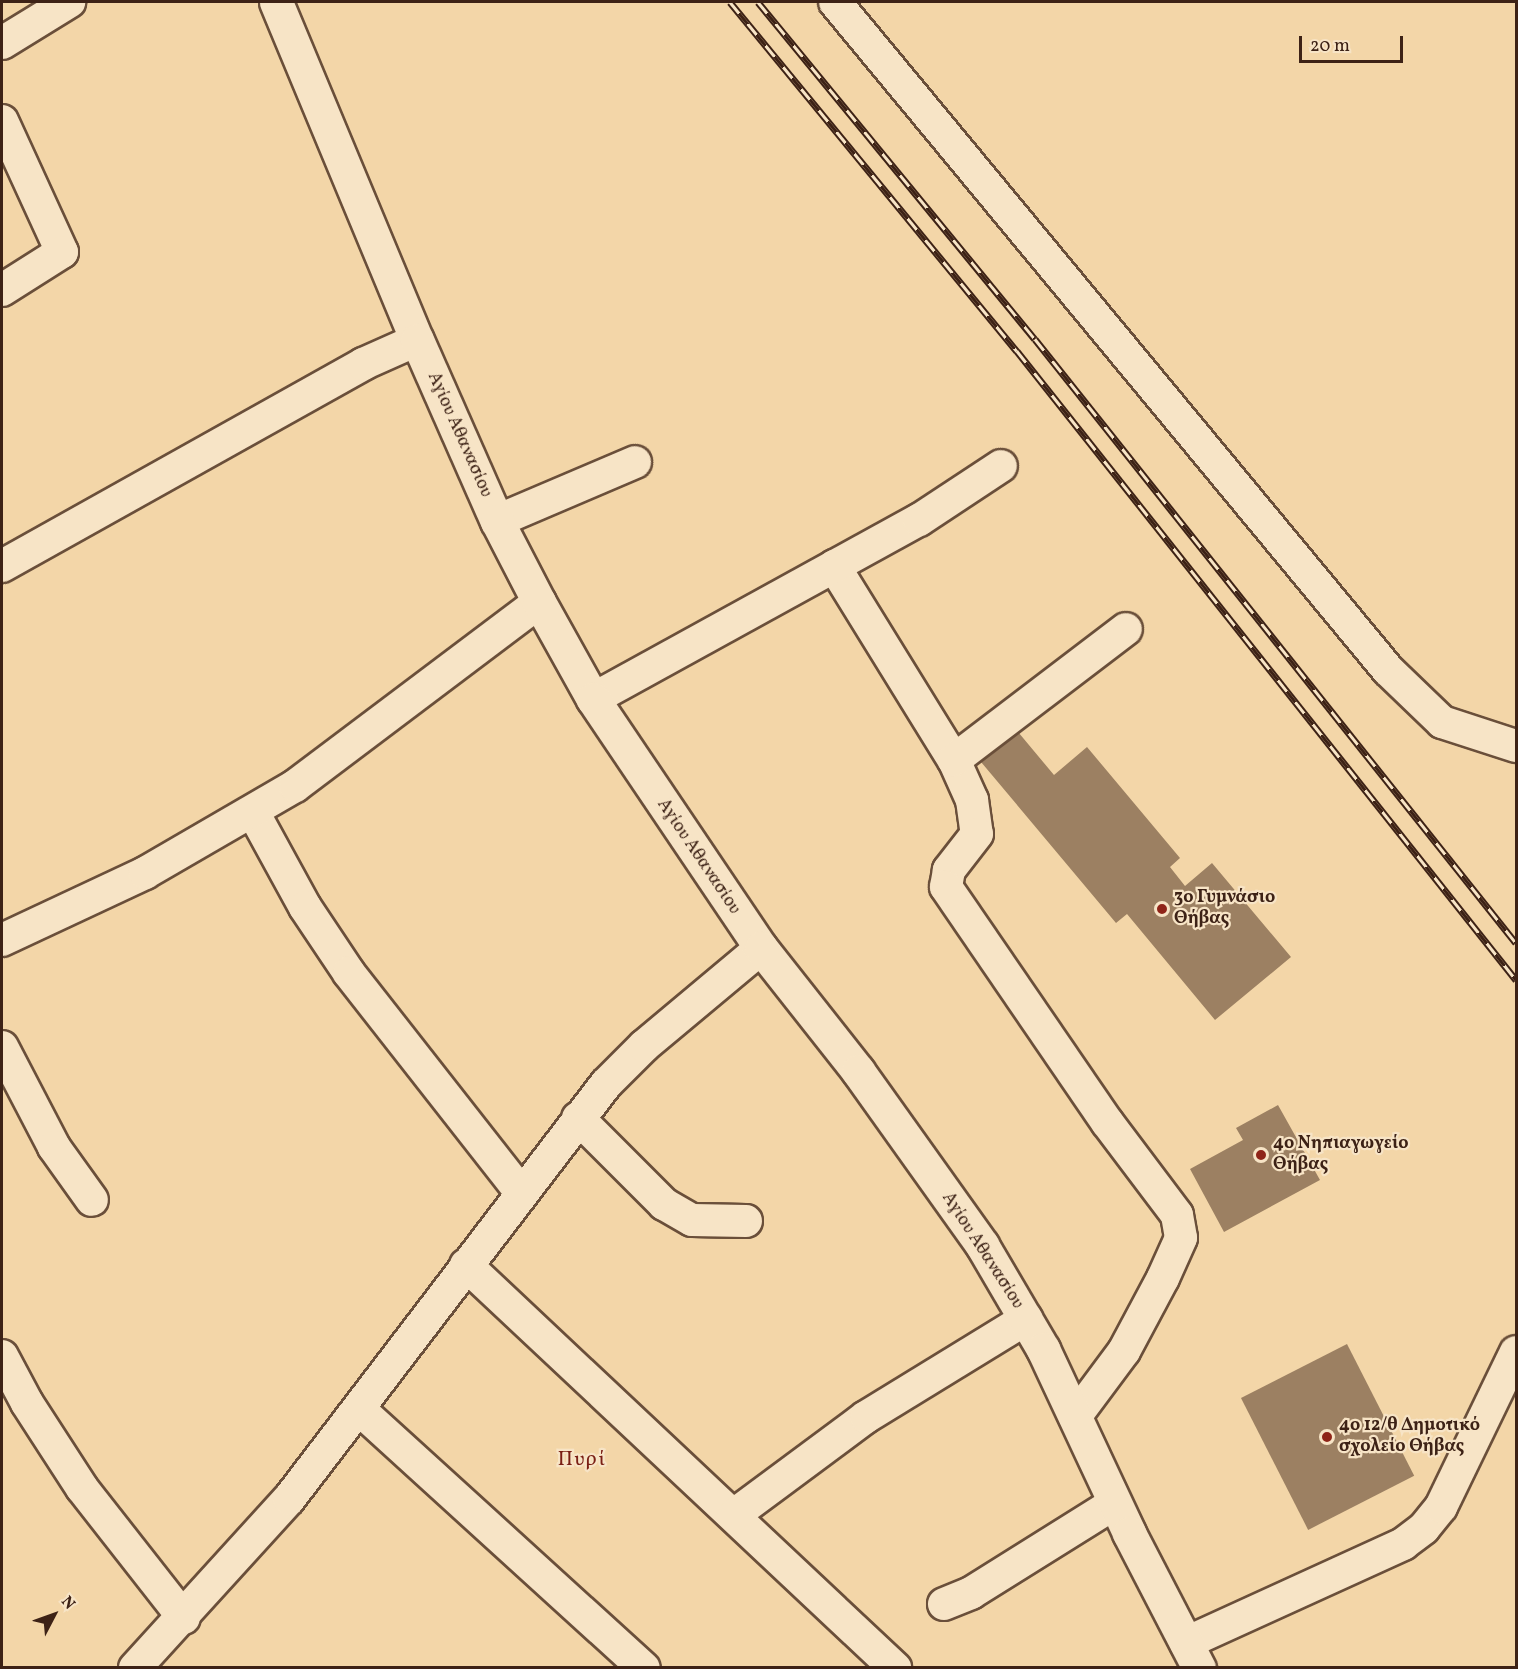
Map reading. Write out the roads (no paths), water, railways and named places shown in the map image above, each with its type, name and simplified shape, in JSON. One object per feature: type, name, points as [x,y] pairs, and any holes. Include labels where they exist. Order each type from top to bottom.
[{"type":"main road","name":"Αγίου Αθανασίου","points":[[276,2],[417,340],[497,521],[539,602],[593,699],[760,948],[858,1071],[982,1245],[1026,1319],[1115,1503],[1193,1655]]},
{"type":"street","points":[[2,43],[69,2]]},
{"type":"street","points":[[835,2],[1388,670],[1442,722],[1516,746]]},
{"type":"street","points":[[2,122],[62,252],[2,290]]},
{"type":"street","points":[[2,566],[363,364],[417,340]]},
{"type":"street","points":[[497,521],[635,462]]},
{"type":"street","points":[[593,699],[920,520],[1001,466]]},
{"type":"street","points":[[834,566],[954,760],[972,800],[977,834],[949,870],[946,887],[1107,1122],[1177,1215],[1181,1238],[1124,1351],[1075,1417]]},
{"type":"street","points":[[2,940],[145,873],[296,786],[539,602]]},
{"type":"street","points":[[954,760],[1126,629]]},
{"type":"street","points":[[253,812],[305,907],[350,973],[521,1192]]},
{"type":"street","points":[[135,1668],[184,1618],[289,1499],[578,1118],[644,1046],[760,948]]},
{"type":"street","points":[[2,1047],[54,1148],[92,1200]]},
{"type":"street","points":[[578,1118],[664,1204],[692,1220],[746,1221]]},
{"type":"street","points":[[466,1265],[895,1668]]},
{"type":"street","points":[[734,1515],[866,1417],[1026,1319]]},
{"type":"street","points":[[1193,1655],[1403,1544],[1424,1528],[1441,1507],[1516,1352]]},
{"type":"street","points":[[2,1356],[27,1403],[82,1488],[184,1618]]},
{"type":"street","points":[[359,1408],[644,1668]]},
{"type":"street","points":[[945,1604],[971,1593],[1115,1503]]},
{"type":"railway","points":[[730,2],[1017,351],[1516,980]]},
{"type":"railway","points":[[758,2],[1035,339],[1516,943]]},
{"type":"place","name":"3ο Γυμνάσιο Θήβας","points":[[1162,909]]},
{"type":"place","name":"4ο Νηπιαγωγείο Θήβας","points":[[1261,1155]]},
{"type":"place","name":"4ο 12/θ Δημοτικό σχολείο Θήβας","points":[[1327,1437]]},
{"type":"district","name":"Πυρί","points":[[582,1460]]}]
